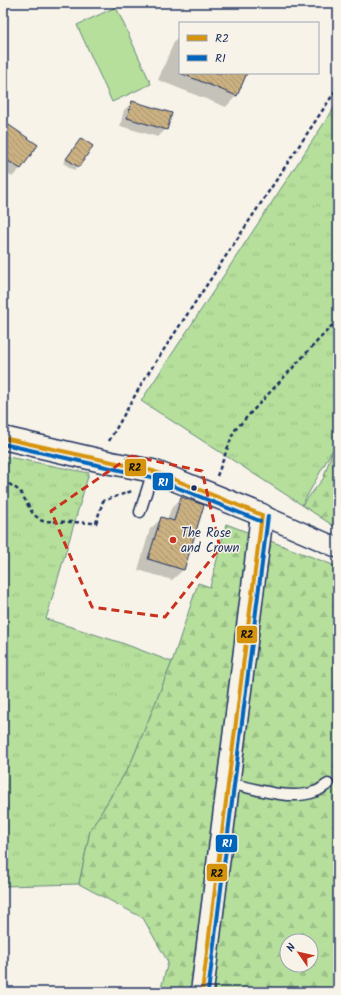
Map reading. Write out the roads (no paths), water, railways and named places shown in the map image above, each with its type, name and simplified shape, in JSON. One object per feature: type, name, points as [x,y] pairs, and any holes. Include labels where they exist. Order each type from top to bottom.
[{"type":"street","points":[[3,438],[111,463],[153,471],[210,493],[338,548]]},
{"type":"street","points":[[202,992],[262,515]]},
{"type":"lane","points":[[140,512],[153,471]]},
{"type":"lane","points":[[228,783],[262,791],[303,795],[315,792],[328,784]]},
{"type":"place","name":"The Rose and Crown","points":[[173,540]]}]
